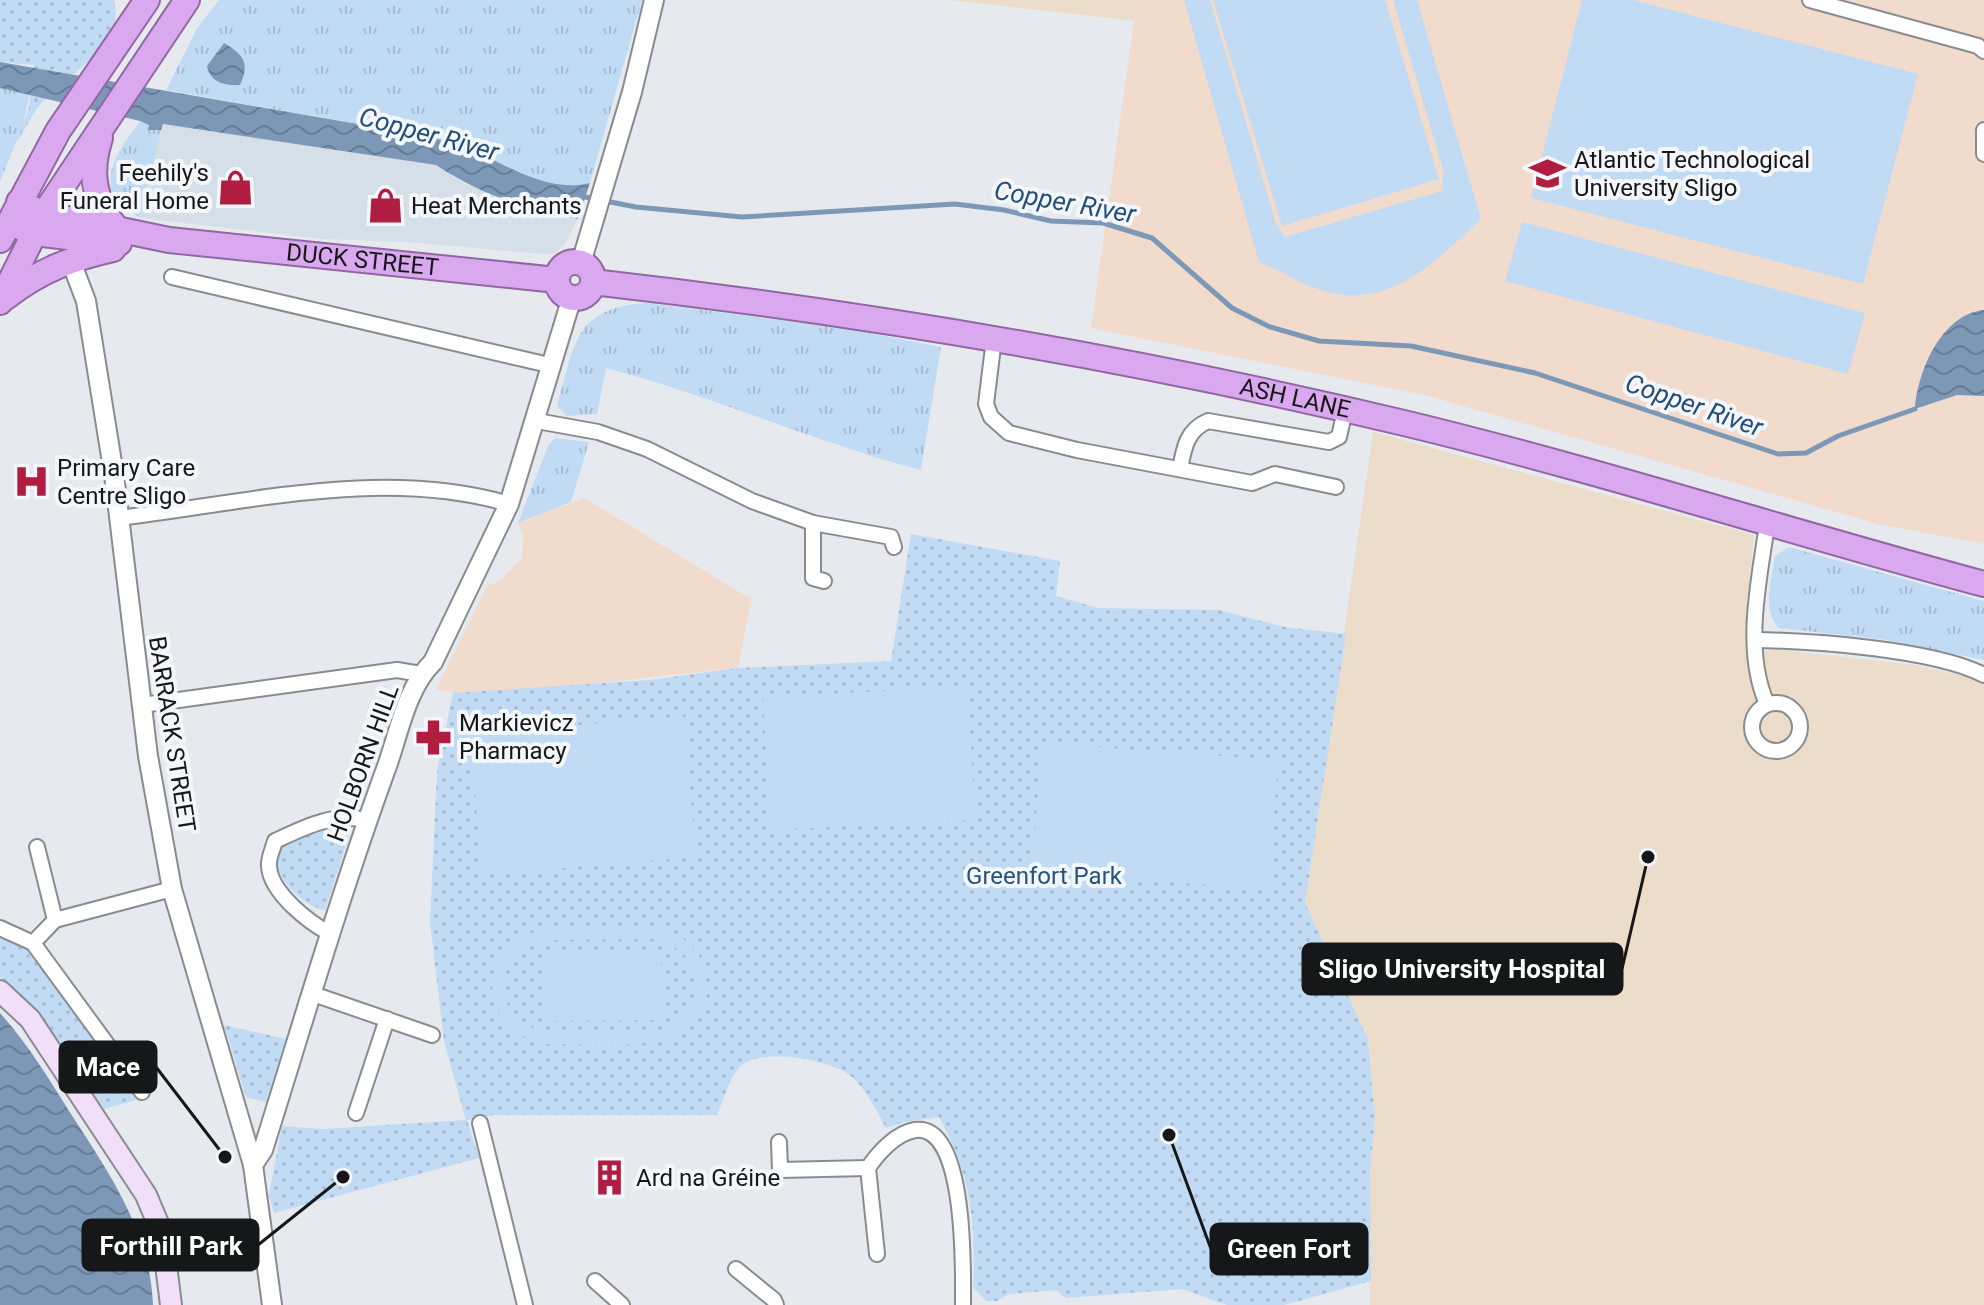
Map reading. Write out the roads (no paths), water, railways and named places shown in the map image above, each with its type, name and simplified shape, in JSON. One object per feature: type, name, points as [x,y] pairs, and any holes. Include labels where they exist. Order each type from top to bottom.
[{"type":"highway","points":[[9,222],[58,131],[144,1]]},
{"type":"highway","points":[[0,301],[39,224],[185,1]]},
{"type":"highway","points":[[0,301],[38,274],[70,259],[102,252],[126,236],[103,212],[93,184],[94,156],[105,120]]},
{"type":"highway","name":"DUCK STREET","points":[[9,222],[565,289]]},
{"type":"highway","points":[[565,265],[587,272],[583,296],[565,289],[565,265]]},
{"type":"highway","name":"ASH LANE","points":[[587,272],[994,339],[1345,410],[1595,472],[1767,525],[1984,584]]},
{"type":"main road","points":[[144,1],[169,25]]},
{"type":"main road","points":[[0,991],[30,1019],[146,1195],[162,1233],[171,1305]]},
{"type":"street","points":[[587,272],[595,216],[654,0]]},
{"type":"street","points":[[1810,0],[1984,51]]},
{"type":"street","points":[[1984,130],[1984,154]]},
{"type":"street","name":"BARRACK STREET","points":[[86,301],[91,274],[102,252]]},
{"type":"street","name":"BARRACK STREET","points":[[70,259],[86,301],[142,705],[172,889],[253,1165],[272,1305]]},
{"type":"street","points":[[172,277],[553,366]]},
{"type":"street","name":"HOLBORN HILL","points":[[253,1165],[263,1150],[367,820],[421,674],[433,662],[509,504],[553,366],[565,289]]},
{"type":"street","points":[[994,339],[986,404],[991,417],[1009,433],[1252,483],[1275,474],[1336,487]]},
{"type":"street","points":[[1180,469],[1185,444],[1195,426],[1208,421],[1329,442],[1339,437],[1345,410]]},
{"type":"street","points":[[537,421],[598,432],[647,449],[752,501],[813,523],[891,537],[894,547]]},
{"type":"street","points":[[1315,482],[1319,467]]},
{"type":"street","points":[[118,518],[378,486],[438,489],[509,504]]},
{"type":"street","points":[[813,523],[813,578],[824,581]]},
{"type":"street","points":[[1767,525],[1755,640],[1760,688],[1767,704]]},
{"type":"street","points":[[1755,640],[1812,641],[1904,654],[1984,675]]},
{"type":"street","points":[[142,705],[397,670],[421,674]]},
{"type":"street","points":[[331,934],[300,915],[271,877],[268,862],[275,841],[321,820],[347,816],[367,820]]},
{"type":"street","points":[[37,847],[55,920]]},
{"type":"street","points":[[33,943],[55,920],[172,889]]},
{"type":"street","points":[[0,928],[33,943],[142,1092]]},
{"type":"street","points":[[313,994],[432,1035]]},
{"type":"street","points":[[356,1113],[387,1019]]},
{"type":"street","points":[[480,1123],[525,1305]]},
{"type":"street","points":[[779,1142],[780,1170],[868,1168],[907,1132],[926,1130],[935,1135],[954,1175],[963,1249],[963,1305]]},
{"type":"street","points":[[868,1168],[877,1254]]},
{"type":"street","points":[[736,1269],[776,1305]]},
{"type":"street","points":[[595,1281],[622,1305]]},
{"type":"water","points":[[224,43],[240,56],[245,65],[240,85],[219,82],[211,76],[207,66]]},
{"type":"water","name":"Copper River","points":[[0,62],[398,131],[453,143],[520,173],[554,184],[590,183],[578,219],[522,206],[486,192],[436,165],[163,124],[161,130],[148,130],[149,125],[140,121],[0,88]]},
{"type":"water","points":[[1984,310],[1984,396],[1957,395],[1915,409],[1921,379],[1934,348],[1955,322]]},
{"type":"water","points":[[0,1013],[46,1075],[126,1205],[144,1253],[153,1305],[0,1305]]},
{"type":"waterway","name":"Copper River","points":[[580,196],[636,207],[742,217],[955,204],[1004,210],[1051,221],[1103,223],[1152,238],[1232,308],[1270,327],[1319,341],[1411,346],[1535,373],[1778,454],[1806,453],[1838,436],[1915,409]]},
{"type":"place","name":"Atlantic Technological University Sligo","points":[[1548,174]]},
{"type":"place","name":"Feehily's Funeral Home","points":[[235,187]]},
{"type":"place","name":"Heat Merchants","points":[[385,206]]},
{"type":"place","name":"Primary Care Centre Sligo","points":[[31,482]]},
{"type":"place","name":"Markievicz Pharmacy","points":[[433,737]]},
{"type":"place","name":"Sligo University Hospital","points":[[1648,857]]},
{"type":"place","name":"Green Fort","points":[[1169,1135]]},
{"type":"place","name":"Mace","points":[[225,1157]]},
{"type":"place","name":"Forthill Park","points":[[343,1177]]},
{"type":"place","name":"Ard na Gréine","points":[[610,1178]]},
{"type":"park label","name":"Greenfort Park","points":[[1044,876]]}]
